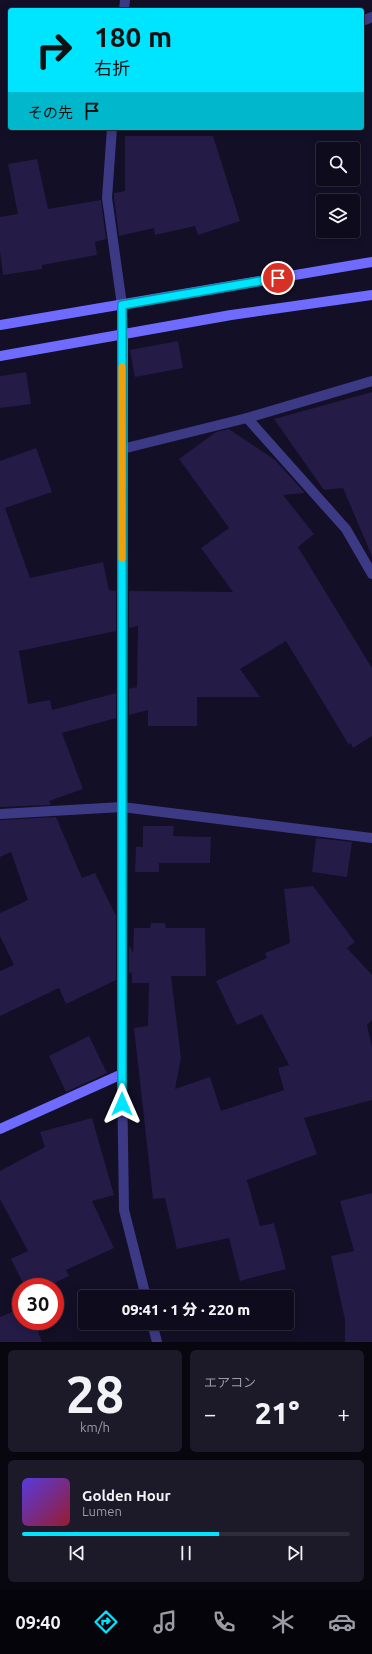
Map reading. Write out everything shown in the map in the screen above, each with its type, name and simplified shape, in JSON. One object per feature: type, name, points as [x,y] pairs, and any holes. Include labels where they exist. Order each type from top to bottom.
[{"type":"street","points":[[112,130],[107,198],[122,305],[123,334],[122,1074],[124,1210],[144,1290]]},
{"type":"street","points":[[0,325],[372,262]]},
{"type":"street","points":[[0,356],[231,315],[372,295]]},
{"type":"street","points":[[122,449],[247,418],[372,381]]},
{"type":"street","points":[[247,418],[346,529],[372,574]]},
{"type":"street","points":[[0,814],[122,807],[372,838]]},
{"type":"street","points":[[0,1129],[122,1074]]},
{"type":"street","points":[[154,1330],[157,1342]]},
{"type":"building","points":[[125,136],[213,136],[240,221],[198,235],[195,226],[155,235],[154,228],[119,236],[114,193],[125,191]]},
{"type":"building","points":[[37,159],[48,209],[101,200],[106,239],[95,242],[97,255],[42,265],[42,269],[3,275],[0,251],[0,217],[18,214],[8,164]]},
{"type":"building","points":[[178,341],[183,368],[135,377],[130,350]]},
{"type":"building","points":[[26,372],[31,404],[0,408],[0,376]]},
{"type":"building","points":[[372,392],[372,556],[343,488],[324,490],[274,419]]},
{"type":"building","points":[[229,429],[275,460],[305,493],[283,495],[314,534],[298,547],[372,668],[372,736],[353,748],[351,743],[349,745],[286,641],[240,669],[260,697],[197,697],[197,726],[148,726],[148,710],[129,715],[129,689],[137,687],[138,626],[129,628],[129,591],[233,592],[201,548],[229,528],[179,459],[216,432]]},
{"type":"building","points":[[36,448],[52,492],[5,508],[30,578],[103,562],[109,590],[116,591],[116,631],[19,651],[28,704],[50,700],[52,710],[116,693],[116,718],[62,733],[83,789],[49,801],[51,805],[0,807],[0,461]]},
{"type":"building","points":[[56,817],[82,878],[95,873],[116,916],[116,980],[66,1004],[59,988],[0,1016],[0,971],[14,965],[0,936],[0,913],[28,900],[11,852],[0,857],[0,820]]},
{"type":"building","points":[[143,826],[174,826],[173,836],[211,837],[210,863],[159,863],[159,872],[135,872],[136,847],[143,847]]},
{"type":"building","points":[[316,838],[352,842],[347,877],[312,872]]},
{"type":"building","points":[[313,886],[355,942],[347,948],[372,975],[372,1020],[367,1025],[372,1047],[372,1100],[304,1118],[317,1154],[247,1180],[260,1226],[274,1223],[286,1269],[240,1281],[229,1238],[177,1249],[165,1198],[153,1199],[134,1028],[148,1026],[149,983],[132,983],[132,972],[129,974],[129,944],[133,953],[134,928],[150,928],[151,923],[165,923],[166,928],[205,928],[206,976],[171,976],[181,1058],[175,1089],[210,1077],[221,1111],[284,1090],[278,1068],[289,1065],[262,1014],[237,1025],[216,981],[267,958],[265,953],[290,943],[284,889]]},
{"type":"building","points":[[89,1036],[107,1073],[66,1092],[49,1056]]},
{"type":"building","points":[[92,1118],[114,1195],[92,1201],[114,1248],[66,1270],[69,1276],[64,1278],[20,1278],[11,1259],[28,1251],[0,1199],[0,1171],[45,1147],[40,1132]]},
{"type":"building","points":[[372,1193],[372,1342],[345,1342],[345,1320],[331,1256],[354,1251],[340,1201]]},
{"type":"building","points":[[12,1312],[12,1330],[37,1330],[42,1342],[0,1342],[0,1317]]},
{"type":"slow traffic","points":[[122,367],[122,558]]},
{"type":"route","points":[[122,1104],[122,305],[278,278]]}]
